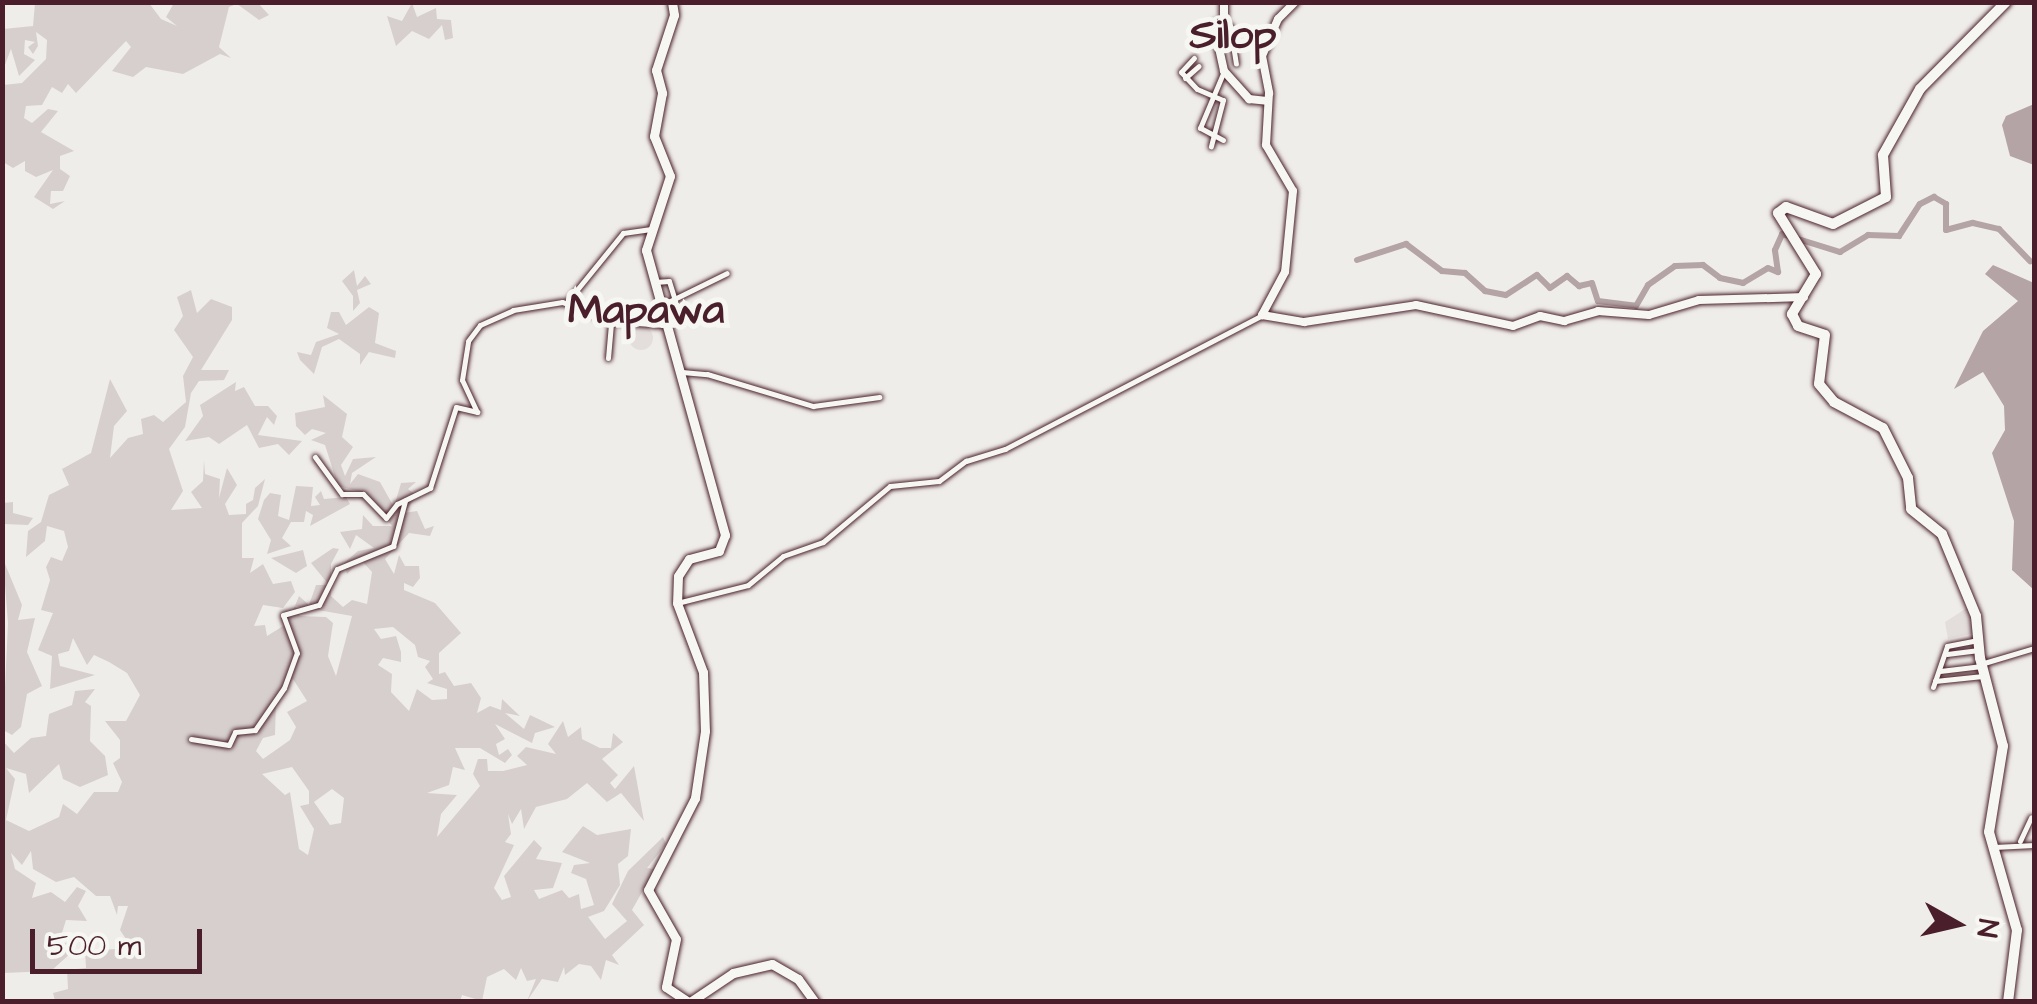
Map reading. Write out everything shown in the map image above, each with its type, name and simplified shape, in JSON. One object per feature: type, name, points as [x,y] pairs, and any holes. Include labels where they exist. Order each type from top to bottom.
[{"type":"main road","points":[[672,2],[674,15],[656,70],[662,96],[654,134],[670,176],[646,250],[725,536],[716,553],[682,564],[677,603],[703,669],[705,731],[694,801],[678,822],[673,851],[648,890],[676,939],[666,988],[689,1002],[732,973],[772,964],[798,979],[815,1002]]},
{"type":"main road","points":[[2006,2],[1920,89],[1883,155],[1886,198],[1833,224],[1782,207],[1782,224],[1788,237],[1807,251],[1815,270],[1792,317],[1798,326],[1825,334],[1821,386],[1834,402],[1884,428],[1908,478],[1911,510],[1947,542],[1958,584],[1975,612],[1983,669],[2003,752],[1991,848],[2017,930],[2008,1002]]},
{"type":"street","points":[[1222,60],[1235,61],[1232,37],[1224,24],[1224,2]]},
{"type":"street","points":[[677,603],[748,585],[783,556],[823,542],[890,486],[939,481],[966,460],[1005,450],[1262,315],[1283,280],[1292,237],[1292,186],[1266,145],[1262,54],[1280,16],[1296,2]]},
{"type":"street","points":[[1223,140],[1200,130],[1224,72],[1213,20],[1224,24]]},
{"type":"street","points":[[1216,37],[1232,37]]},
{"type":"street","points":[[1186,78],[1197,68],[1191,61],[1180,71],[1186,78],[1223,100],[1210,146]]},
{"type":"street","points":[[1224,72],[1253,101],[1267,102]]},
{"type":"street","points":[[1206,114],[1218,118]]},
{"type":"street","points":[[567,302],[623,234],[653,229]]},
{"type":"street","points":[[662,305],[728,273]]},
{"type":"street","points":[[655,282],[669,281],[675,301]]},
{"type":"street","points":[[1262,315],[1304,322],[1416,305],[1510,326],[1600,311],[1649,315],[1699,300],[1804,297]]},
{"type":"street","points":[[316,456],[342,494],[362,494],[379,516],[430,488],[456,408],[477,412],[462,380],[474,331],[500,314],[567,302],[611,322],[667,324]]},
{"type":"street","points":[[608,358],[611,322]]},
{"type":"street","points":[[682,372],[706,374],[813,406],[879,396]]},
{"type":"street","points":[[191,739],[230,746],[236,732],[255,730],[284,688],[297,654],[293,633],[282,622],[284,613],[320,605],[338,569],[394,546],[407,499]]},
{"type":"street","points":[[1947,654],[1979,645]]},
{"type":"street","points":[[1979,645],[1947,646],[1934,684],[2034,648]]},
{"type":"street","points":[[1950,670],[1957,653]]},
{"type":"street","points":[[1939,671],[1983,669]]},
{"type":"street","points":[[2020,842],[2031,817]]},
{"type":"street","points":[[1991,848],[2020,842],[2034,844]]},
{"type":"shaded area","points":[[35,3],[149,3],[161,19],[177,26],[166,17],[174,3],[258,3],[269,15],[259,20],[237,4],[229,7],[219,47],[231,58],[220,54],[183,74],[146,67],[133,77],[112,71],[131,47],[126,41],[76,93],[68,84],[62,93],[52,87],[42,105],[26,106],[24,118],[32,123],[48,109],[58,111],[41,132],[74,151],[60,156],[60,169],[70,176],[63,191],[51,191],[50,204],[65,201],[53,209],[34,197],[53,170],[36,177],[25,171],[25,161],[13,168],[3,162],[3,85],[22,83],[46,59],[47,40],[36,32],[38,46],[33,54],[28,47],[35,42],[25,40],[24,54],[35,60],[19,76],[11,49],[3,70],[3,29],[33,26]]},
{"type":"shaded area","points":[[412,3],[417,17],[436,8],[437,19],[451,20],[453,38],[445,40],[442,25],[429,39],[412,31],[396,46],[387,16],[402,21]]},
{"type":"shaded area","points":[[2034,104],[2034,165],[2010,156],[2002,125],[2006,116]]},
{"type":"shaded area","points":[[1993,265],[2034,283],[2034,590],[2012,570],[2014,521],[1992,453],[2005,430],[2004,406],[1983,372],[1954,389],[1983,331],[2018,301],[1985,274]]},
{"type":"shaded area","points":[[354,270],[357,286],[365,276],[371,284],[357,290],[360,303],[353,311],[353,296],[342,281]]},
{"type":"shaded area","points":[[191,290],[197,313],[211,299],[232,307],[232,320],[201,370],[229,370],[224,380],[199,381],[191,393],[185,427],[169,449],[183,491],[171,510],[202,508],[191,492],[203,481],[204,460],[205,474],[220,479],[219,498],[227,468],[237,485],[225,504],[229,515],[246,514],[246,504],[253,500],[255,488],[265,479],[258,506],[242,523],[242,558],[254,558],[250,573],[263,564],[273,584],[291,581],[295,592],[283,608],[263,605],[254,626],[265,625],[267,636],[288,623],[299,596],[309,605],[316,585],[329,585],[311,563],[333,548],[339,549],[331,564],[331,596],[343,607],[352,600],[367,604],[372,572],[361,560],[347,574],[344,563],[358,551],[374,548],[356,535],[350,549],[340,532],[362,529],[363,515],[373,526],[392,526],[365,493],[338,486],[325,445],[311,440],[326,433],[312,429],[305,435],[296,426],[295,413],[325,407],[323,395],[347,414],[342,437],[353,447],[341,465],[345,476],[353,459],[376,457],[352,473],[350,484],[358,474],[380,482],[394,507],[401,483],[416,482],[408,489],[417,496],[404,513],[417,511],[425,529],[434,526],[430,536],[409,533],[385,559],[394,574],[399,555],[405,566],[419,566],[420,578],[413,587],[404,583],[404,590],[435,603],[461,633],[439,653],[439,674],[445,672],[454,686],[471,683],[481,698],[477,713],[490,706],[501,710],[502,699],[520,716],[505,713],[524,729],[530,715],[555,727],[535,733],[532,743],[495,724],[505,739],[496,744],[499,755],[508,749],[512,755],[505,763],[480,748],[455,748],[465,770],[453,767],[449,785],[427,793],[457,795],[441,814],[437,837],[480,786],[473,774],[478,759],[487,759],[488,771],[503,771],[527,765],[517,756],[526,747],[556,754],[548,744],[563,721],[568,737],[581,727],[582,739],[600,748],[611,748],[613,733],[623,742],[602,759],[618,775],[610,783],[615,789],[634,766],[644,821],[621,793],[607,802],[587,783],[567,799],[536,807],[524,829],[521,809],[512,824],[508,814],[511,834],[505,842],[514,845],[494,888],[502,900],[511,897],[504,876],[534,840],[542,848],[536,859],[562,863],[553,888],[534,890],[539,899],[562,890],[569,898],[579,894],[581,909],[594,905],[586,879],[571,873],[574,865],[590,863],[562,852],[583,826],[597,835],[631,829],[628,856],[618,864],[620,885],[604,911],[588,917],[605,939],[627,921],[612,904],[628,871],[663,837],[666,844],[647,868],[655,869],[632,910],[644,925],[612,955],[619,965],[606,960],[601,980],[591,966],[579,964],[565,975],[564,967],[558,982],[542,979],[527,1001],[536,979],[527,981],[521,968],[516,980],[504,969],[487,977],[482,1001],[462,995],[460,1002],[55,1001],[53,993],[68,989],[67,970],[86,968],[85,951],[132,948],[120,930],[128,906],[118,906],[117,915],[110,896],[96,896],[74,877],[56,882],[33,869],[31,851],[22,865],[11,853],[15,869],[36,883],[32,898],[51,892],[65,902],[77,887],[86,891],[78,906],[87,921],[66,920],[58,946],[73,940],[72,952],[51,971],[3,973],[2,740],[14,753],[31,738],[46,736],[49,714],[72,705],[75,691],[95,689],[85,702],[91,706],[90,741],[105,756],[108,775],[80,787],[63,779],[59,764],[29,793],[26,774],[6,768],[15,779],[6,820],[29,831],[59,817],[63,804],[77,814],[94,792],[118,792],[122,782],[113,763],[120,758],[120,740],[105,721],[126,721],[140,695],[127,673],[109,662],[94,655],[87,665],[73,638],[69,651],[58,654],[60,666],[95,675],[50,689],[52,656],[38,650],[53,613],[41,610],[50,580],[46,567],[51,557],[62,561],[68,547],[64,531],[47,526],[45,541],[26,557],[28,531],[41,522],[49,495],[69,485],[62,469],[91,453],[110,379],[127,411],[114,426],[110,458],[128,438],[143,434],[141,419],[154,415],[163,422],[186,402],[183,376],[193,357],[174,330],[183,316],[177,297]],"holes":[[[295,606],[352,616],[336,676],[328,656],[333,623],[326,617],[300,616]],[[393,627],[415,645],[418,657],[430,661],[425,667],[433,679],[427,683],[447,689],[447,699],[432,700],[417,689],[409,711],[391,692],[392,674],[378,665],[383,658],[401,662],[396,636],[381,639],[374,629]],[[293,679],[307,701],[287,712],[296,727],[290,740],[263,759],[256,751],[263,738],[275,735],[276,701]],[[292,767],[309,791],[309,804],[300,806],[314,829],[308,855],[299,849],[290,792],[285,795],[262,774]],[[332,789],[344,798],[341,823],[330,825],[314,802]]]},
{"type":"shaded area","points":[[369,307],[379,313],[375,343],[396,351],[395,358],[369,352],[360,365],[360,354],[339,339],[322,347],[314,374],[300,360],[297,352],[311,355],[316,342],[339,334],[327,328],[331,312],[339,312],[346,325]]},
{"type":"shaded area","points":[[641,326],[650,329],[650,347],[641,350],[632,347],[629,338],[632,329]]},
{"type":"shaded area","points":[[236,382],[235,391],[244,387],[255,406],[268,406],[277,416],[274,425],[267,417],[258,435],[302,441],[289,455],[278,444],[259,448],[247,425],[219,444],[209,437],[185,441],[203,416],[200,405]]},
{"type":"shaded area","points":[[296,486],[313,487],[311,506],[320,505],[315,497],[321,491],[324,499],[346,497],[350,504],[310,526],[313,515],[306,511],[304,522],[291,522],[282,538],[291,546],[267,554],[271,540],[258,519],[264,500],[270,493],[281,495],[278,516],[289,520]]},
{"type":"shaded area","points":[[13,502],[13,513],[33,518],[28,525],[3,524],[3,503]]},
{"type":"shaded area","points":[[303,550],[307,566],[296,573],[271,558]]},
{"type":"shaded area","points":[[3,559],[22,605],[18,620],[35,618],[27,652],[42,686],[27,694],[21,727],[12,735],[3,730],[8,623]]},
{"type":"shaded area","points":[[1970,606],[1975,633],[1948,639],[1945,622]]},
{"type":"waterway","points":[[1357,260],[1406,244],[1442,271],[1465,273],[1485,291],[1506,295],[1537,275],[1550,288],[1567,276],[1579,286],[1592,283],[1598,301],[1636,306],[1648,285],[1675,266],[1703,265],[1720,278],[1743,283],[1768,268],[1778,272],[1775,250],[1782,234],[1840,252],[1868,235],[1899,236],[1920,204],[1934,197],[1946,204],[1946,230],[1973,223],[1999,229],[2030,261]]},
{"type":"district","name":"Silop","points":[[1233,36]]},
{"type":"district","name":"Mapawa","points":[[646,311]]}]
